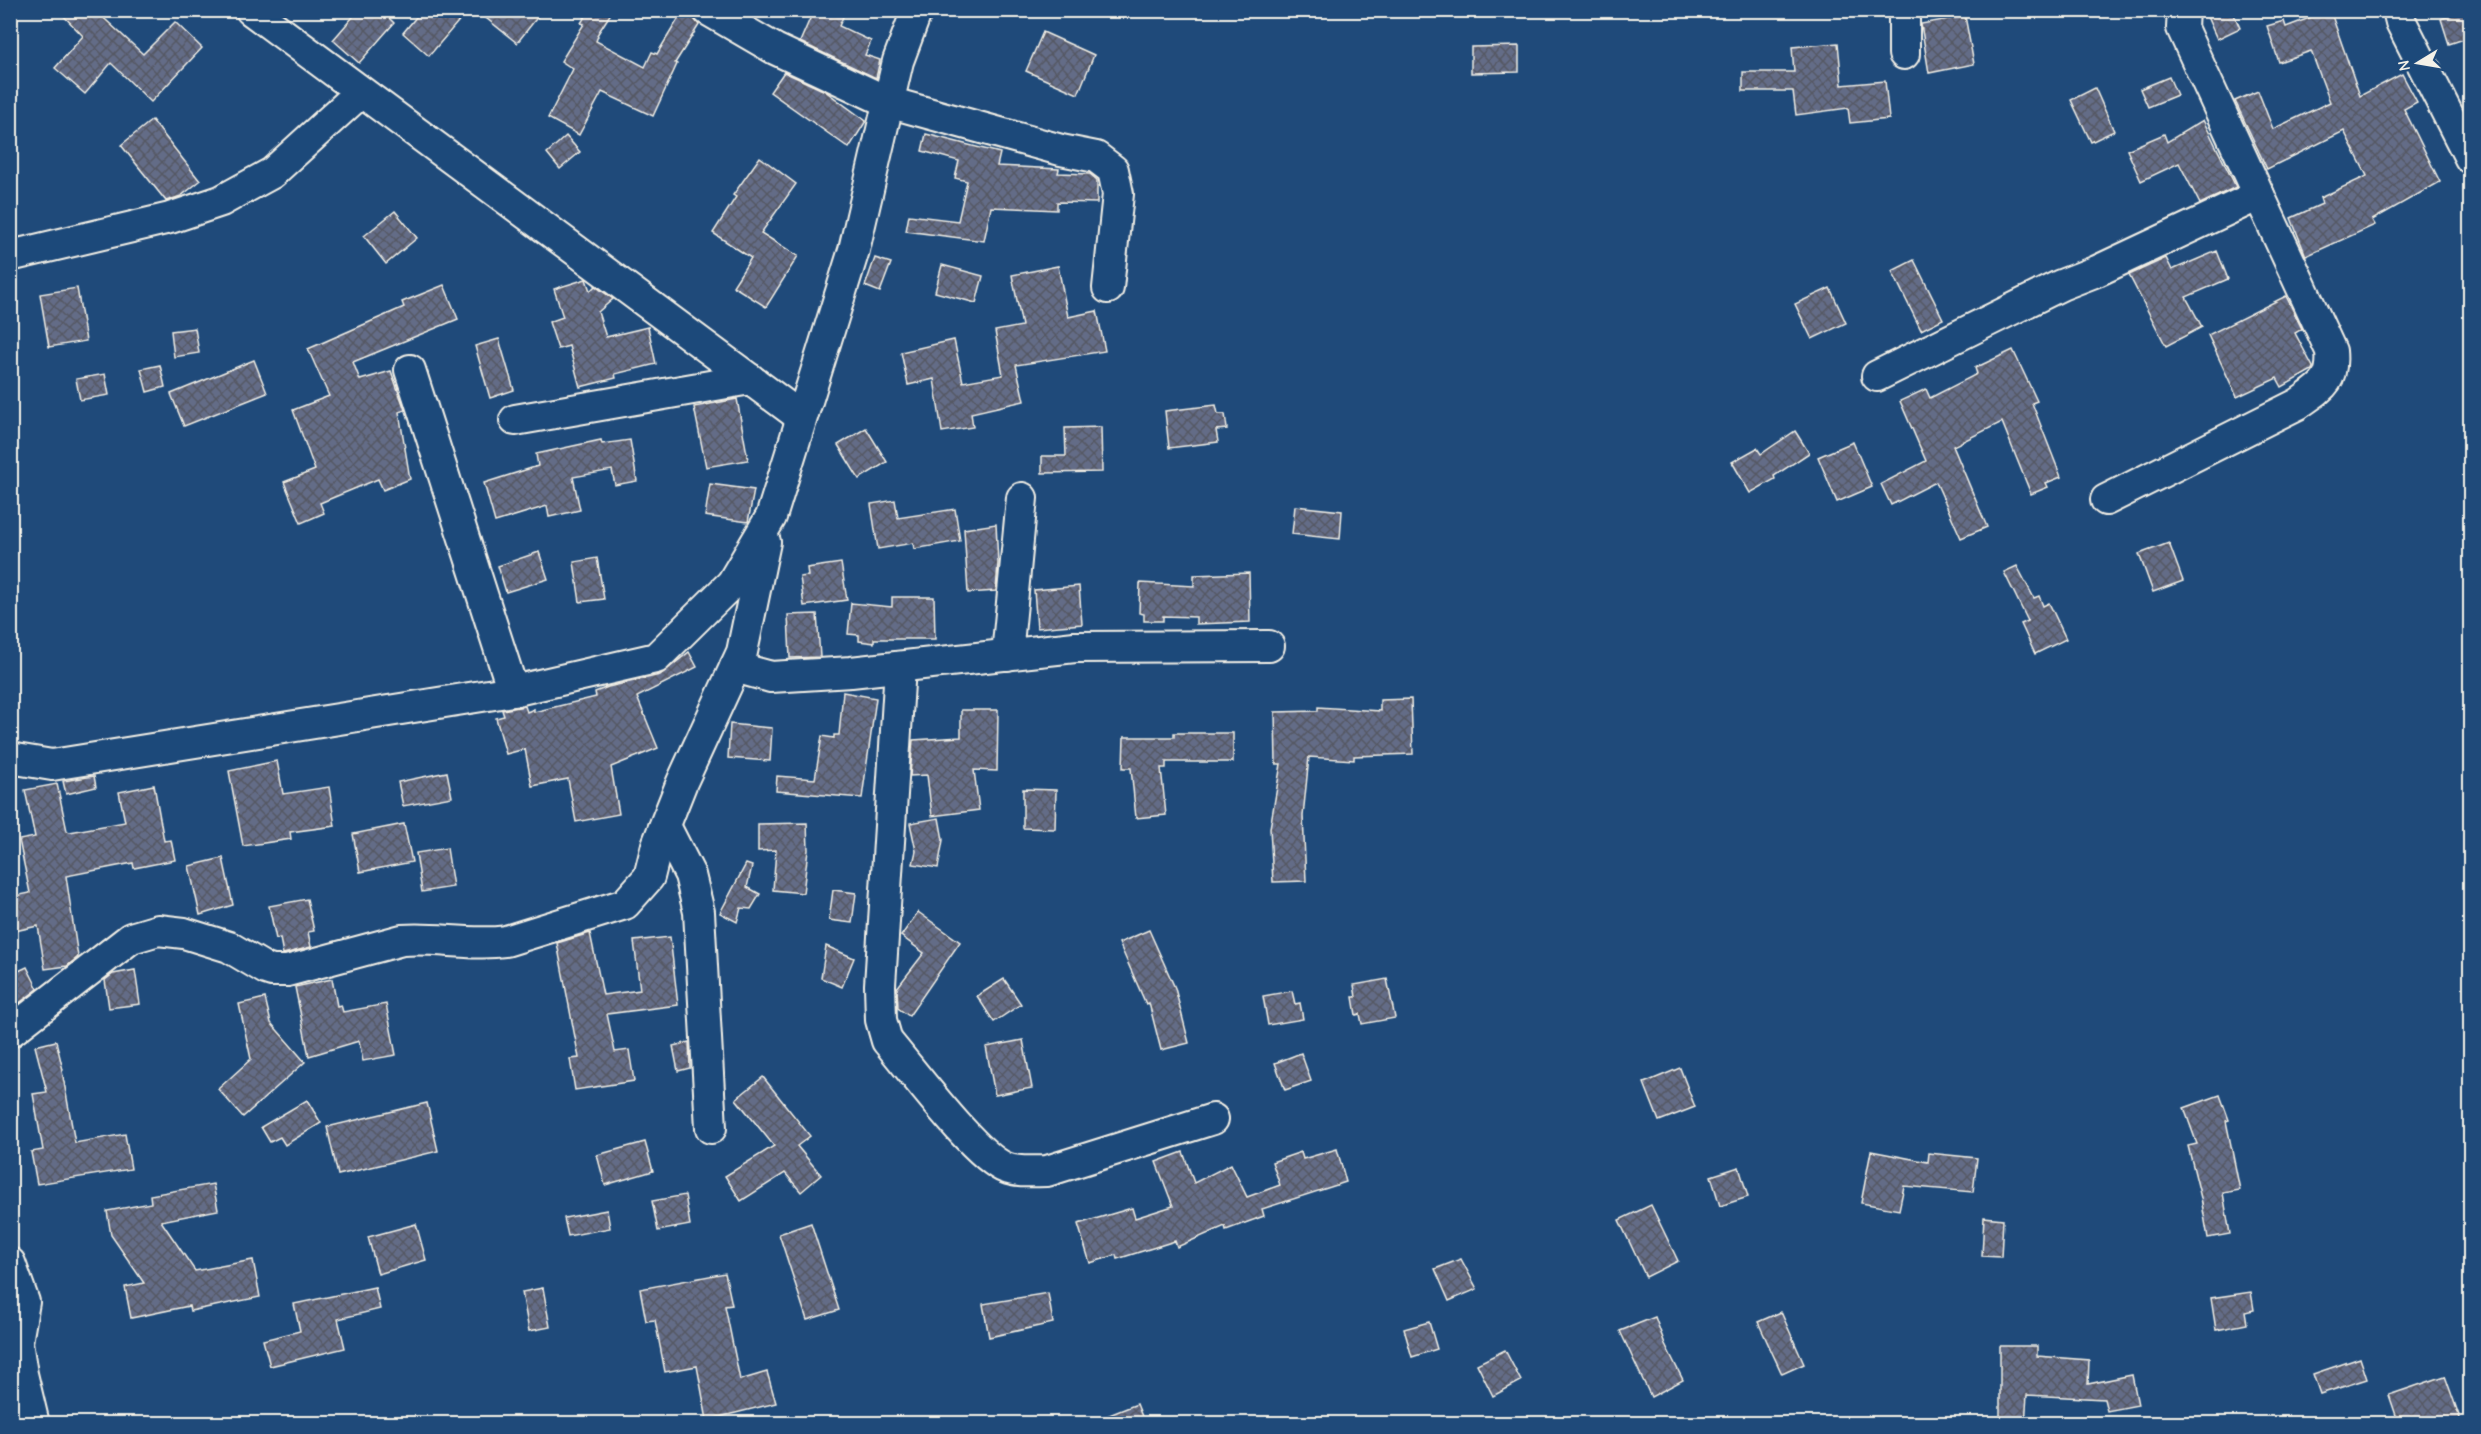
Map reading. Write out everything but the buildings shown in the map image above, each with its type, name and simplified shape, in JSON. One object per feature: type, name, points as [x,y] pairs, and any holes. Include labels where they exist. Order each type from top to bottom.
[{"type":"street","points":[[251,10],[801,417]]},
{"type":"street","points":[[708,10],[775,49],[888,102],[1061,150],[1096,157],[1113,170],[1118,194],[1108,288]]},
{"type":"street","points":[[10,1032],[131,938],[158,930],[184,933],[229,947],[266,969],[287,971],[402,940],[489,943],[506,941],[625,904],[638,892],[649,877],[664,826],[682,782],[742,652],[771,517],[854,250],[898,61],[917,10]]},
{"type":"street","points":[[1904,54],[1905,10]]},
{"type":"street","points":[[2106,500],[2298,404],[2330,378],[2333,368],[2331,351],[2182,28],[2183,10]]},
{"type":"street","points":[[2398,10],[2401,22],[2470,158]]},
{"type":"street","points":[[10,256],[170,218],[221,201],[272,174],[361,92]]},
{"type":"street","points":[[1877,376],[2061,285],[2097,271],[2259,195]]},
{"type":"street","points":[[410,369],[513,691]]},
{"type":"street","points":[[515,420],[750,379]]},
{"type":"street","points":[[1007,655],[1022,498]]},
{"type":"street","points":[[10,758],[52,765],[513,691],[656,658],[732,583],[771,517]]},
{"type":"street","points":[[735,667],[771,677],[900,667],[1075,647],[1269,646]]},
{"type":"street","points":[[900,667],[880,985],[881,1020],[886,1041],[980,1149],[1006,1168],[1029,1172],[1047,1171],[1213,1119]]},
{"type":"street","points":[[664,826],[690,875],[699,912],[711,1128]]},
{"type":"street","points":[[10,1263],[24,1302],[17,1342],[34,1424]]}]
